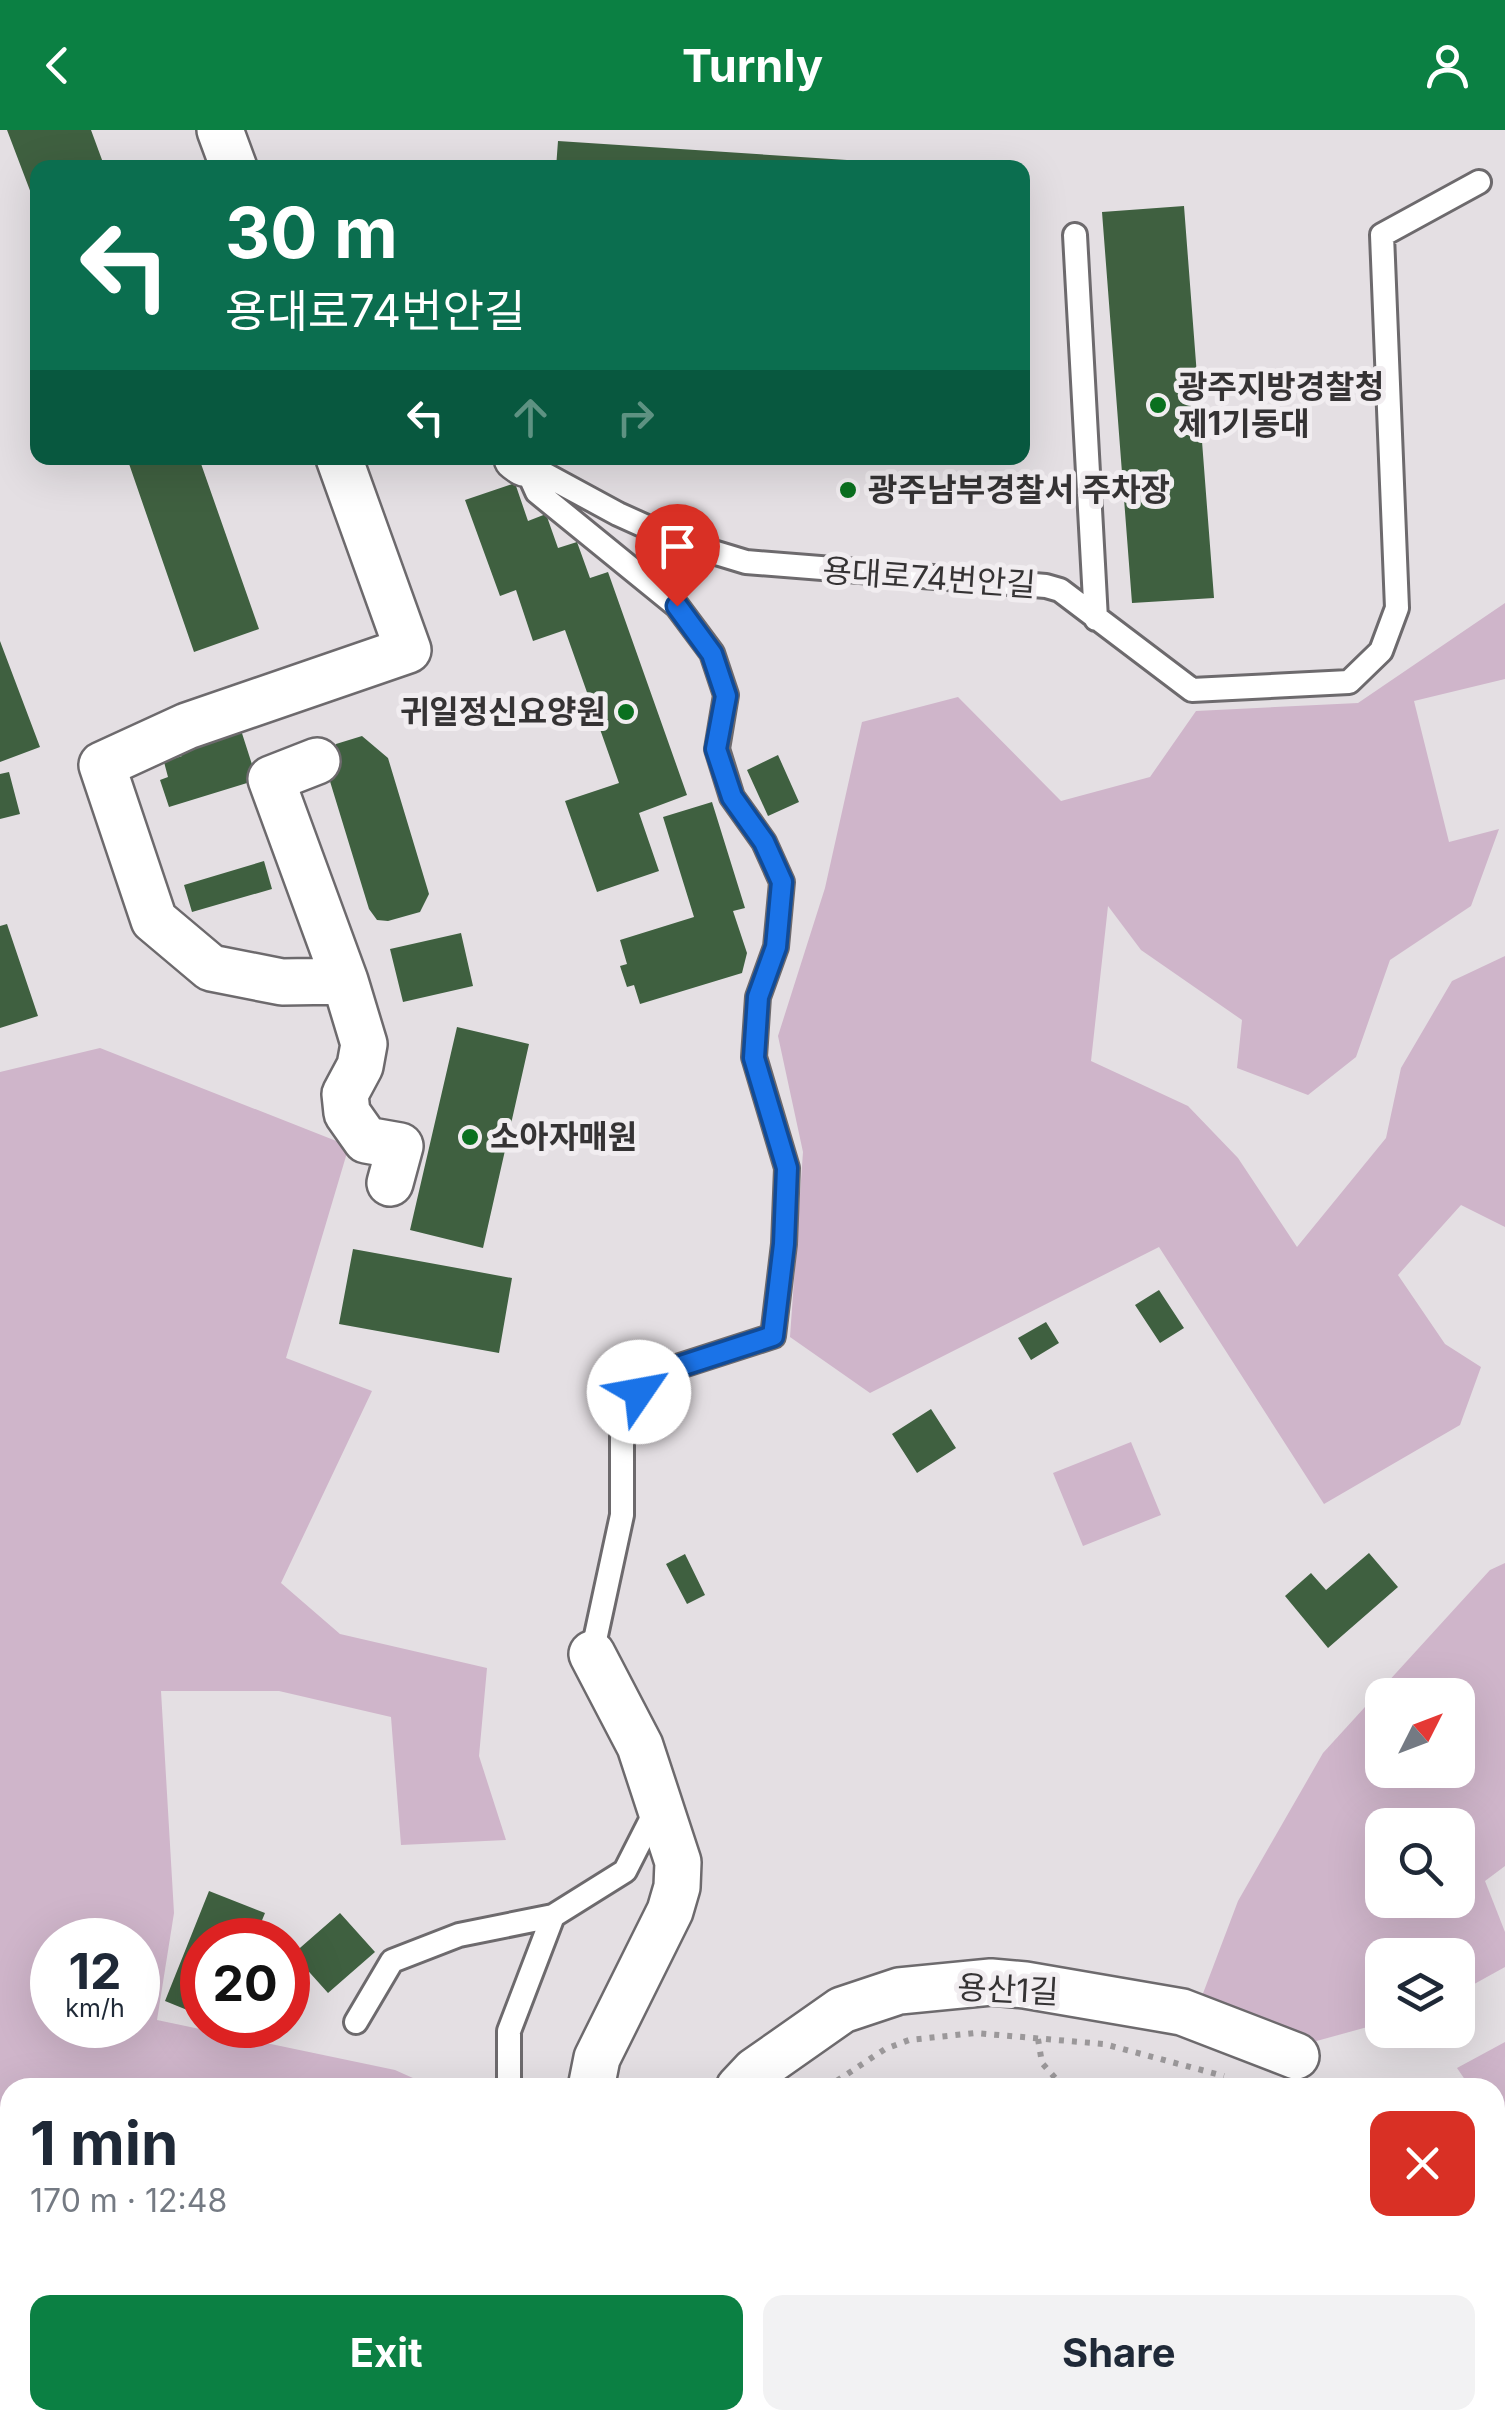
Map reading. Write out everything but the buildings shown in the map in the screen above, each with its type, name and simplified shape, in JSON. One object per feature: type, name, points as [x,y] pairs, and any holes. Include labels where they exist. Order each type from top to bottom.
[{"type":"street","points":[[220,130],[231,160]]},
{"type":"street","points":[[342,465],[408,650],[187,726],[102,766],[154,920],[211,968],[282,982],[344,981]]},
{"type":"street","points":[[317,761],[271,778],[364,1044],[360,1066],[344,1094],[347,1113],[366,1140],[400,1146],[390,1183]]},
{"type":"street","points":[[592,1654],[640,1746],[678,1862],[677,1888],[670,1911],[597,2058],[593,2078]]},
{"type":"street","name":"용산1길","points":[[748,2078],[842,2010],[898,1990],[990,1982],[1182,2012],[1296,2056]]},
{"type":"lane","name":"용대로74번안길","points":[[530,465],[618,514],[716,555],[810,570],[1034,583],[1060,590],[1192,690],[1348,682],[1381,651],[1396,608],[1382,236],[1479,182]]},
{"type":"lane","points":[[1075,235],[1096,619]]},
{"type":"lane","name":"용대로74번안길","points":[[524,465],[537,492],[677,606],[712,654],[726,696],[716,749],[732,797],[764,842],[782,882],[776,947],[758,997],[754,1058],[787,1168],[784,1244],[773,1336],[656,1374],[622,1411],[622,1516],[592,1654]]},
{"type":"lane","points":[[356,2022],[392,1961],[459,1935],[553,1916],[625,1871],[658,1806]]},
{"type":"lane","points":[[508,2078],[509,2031],[553,1916]]},
{"type":"path","points":[[841,2078],[885,2048],[908,2040],[975,2033],[1104,2044],[1234,2078]]},
{"type":"path","points":[[1038,2038],[1044,2068],[1054,2078]]},
{"type":"shaded area","points":[[1505,603],[1505,679],[1414,701],[1449,842],[1499,829],[1471,906],[1390,960],[1356,1057],[1308,1095],[1237,1068],[1242,1020],[1141,950],[1108,906],[1091,1061],[1188,1106],[1238,1158],[1297,1247],[1386,1138],[1401,1068],[1452,981],[1505,956],[1505,1227],[1461,1205],[1398,1275],[1445,1344],[1481,1367],[1460,1425],[1324,1504],[1159,1247],[870,1393],[790,1337],[803,1152],[778,1036],[825,888],[862,722],[958,697],[1061,801],[1150,777],[1196,711],[1358,703]]},
{"type":"shaded area","points":[[100,1048],[349,1146],[286,1358],[372,1391],[281,1583],[340,1634],[487,1668],[479,1756],[506,1840],[401,1845],[391,1717],[279,1691],[161,1691],[174,1913],[160,2001],[160,1918],[30,1918],[30,2048],[160,2048],[160,2021],[180,2025],[180,2048],[290,2048],[395,2070],[413,2078],[0,2078],[0,1072]]},
{"type":"shaded area","points":[[1131,1442],[1161,1515],[1083,1546],[1053,1473]]},
{"type":"shaded area","points":[[1505,1563],[1505,1866],[1485,1881],[1505,1932],[1505,1967],[1475,1984],[1475,1938],[1365,1938],[1365,2028],[1302,2045],[1199,2004],[1238,1901],[1323,1753],[1365,1707],[1365,1788],[1475,1788],[1475,1678],[1391,1678],[1490,1570]]},
{"type":"shaded area","points":[[1505,2042],[1505,2078],[1464,2078],[1457,2068]]},
{"type":"place","name":"광주지방경찰청 제1기동대","points":[[1158,405]]},
{"type":"place","name":"광주남부경찰서 주차장","points":[[848,490]]},
{"type":"place","name":"귀일정신요양원","points":[[626,712]]},
{"type":"place","name":"소아자매원","points":[[470,1137]]},
{"type":"route","points":[[639,1392],[656,1374],[773,1336],[784,1244],[787,1168],[754,1058],[758,997],[776,947],[782,882],[764,842],[732,797],[716,749],[726,696],[712,654],[677,606]]}]
